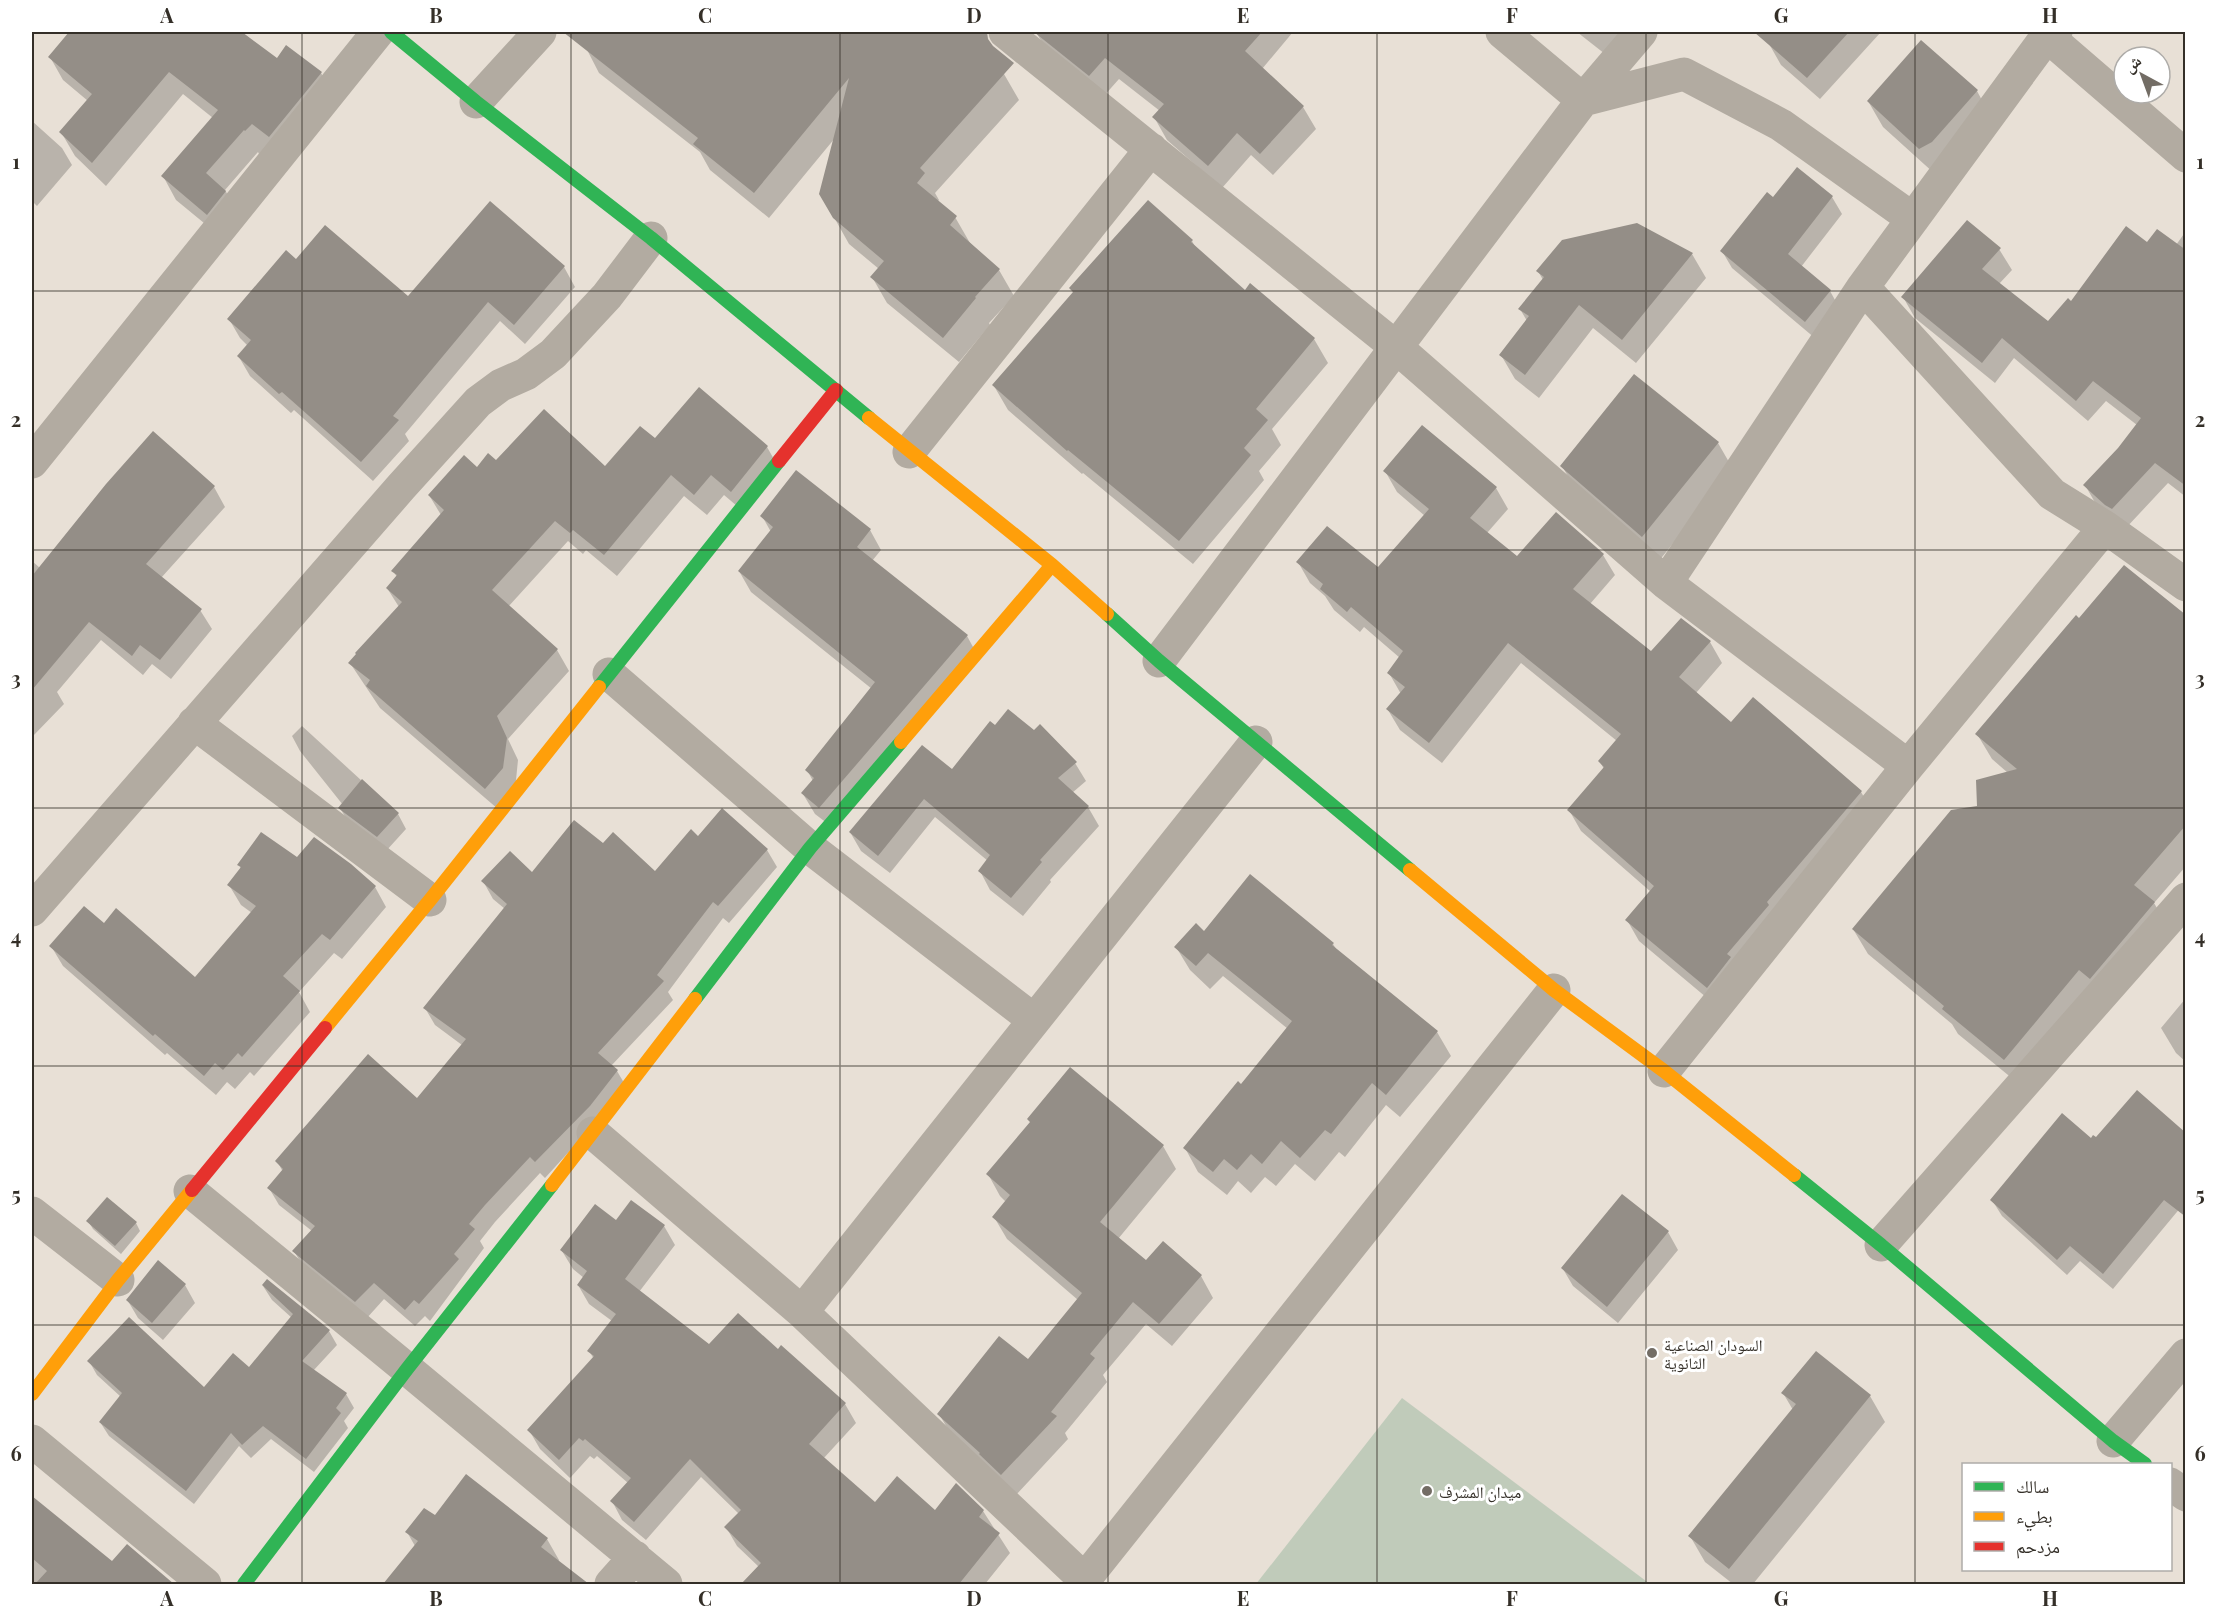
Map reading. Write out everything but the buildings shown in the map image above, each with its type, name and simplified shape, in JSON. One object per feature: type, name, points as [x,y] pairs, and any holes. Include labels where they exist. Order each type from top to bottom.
[{"type":"street","points":[[32,462],[378,32]]},
{"type":"street","points":[[391,32],[476,102],[651,238],[909,452],[1052,565],[1159,661],[1554,990],[1664,1071],[1881,1245],[2113,1440],[2144,1463]]},
{"type":"street","points":[[476,102],[540,32]]},
{"type":"street","points":[[1005,32],[1396,347],[1666,584],[1908,766]]},
{"type":"street","points":[[1502,32],[1583,100]]},
{"type":"street","points":[[1159,661],[1583,100],[1641,32]]},
{"type":"street","points":[[1666,584],[1863,287],[2052,34],[2186,156]]},
{"type":"street","points":[[1583,100],[1684,74],[1781,124],[1913,219]]},
{"type":"street","points":[[909,452],[1151,149]]},
{"type":"street","points":[[36,897],[194,723],[478,402],[501,385],[525,374],[553,354],[608,296],[651,238]]},
{"type":"street","points":[[1863,287],[2052,494],[2105,527],[2186,585]]},
{"type":"street","points":[[32,1394],[118,1280],[430,900],[836,390]]},
{"type":"street","points":[[1664,1071],[1908,766],[2105,527]]},
{"type":"street","points":[[244,1584],[407,1369],[593,1133],[810,848],[1052,565]]},
{"type":"street","points":[[609,674],[810,848],[1034,1020]]},
{"type":"street","points":[[194,723],[430,900]]},
{"type":"street","points":[[802,1312],[1256,742]]},
{"type":"street","points":[[1881,1245],[2186,899]]},
{"type":"street","points":[[593,1133],[802,1312],[1083,1582],[1554,990]]},
{"type":"street","points":[[190,1191],[666,1584]]},
{"type":"street","points":[[32,1213],[118,1280]]},
{"type":"street","points":[[2113,1440],[2186,1355]]},
{"type":"street","points":[[32,1441],[205,1584]]},
{"type":"street","points":[[2172,1485],[2186,1495]]},
{"type":"street","points":[[611,1584],[635,1557]]},
{"type":"green space","name":"ميدان المشرف","points":[[1402,1398],[1650,1584],[1256,1584]]},
{"type":"traffic: fast","points":[[391,32],[476,102],[651,238],[869,418]]},
{"type":"traffic: fast","points":[[599,687],[779,461]]},
{"type":"traffic: fast","points":[[1107,614],[1159,661],[1410,870]]},
{"type":"traffic: fast","points":[[695,999],[810,848],[901,742]]},
{"type":"traffic: fast","points":[[1794,1175],[1881,1245],[2113,1441],[2144,1463]]},
{"type":"traffic: fast","points":[[244,1584],[407,1369],[552,1185]]},
{"type":"traffic: slow","points":[[869,418],[1052,565],[1107,614]]},
{"type":"traffic: slow","points":[[901,742],[1052,565]]},
{"type":"traffic: slow","points":[[325,1028],[599,687]]},
{"type":"traffic: slow","points":[[1410,870],[1554,990],[1664,1071],[1794,1175]]},
{"type":"traffic: slow","points":[[552,1185],[695,999]]},
{"type":"traffic: slow","points":[[32,1394],[118,1280],[192,1190]]},
{"type":"traffic: jam","points":[[779,461],[836,390]]},
{"type":"traffic: jam","points":[[192,1190],[325,1028]]},
{"type":"place","name":"السودان الصناعية الثانوية","points":[[1652,1353]]},
{"type":"place","name":"ميدان المشرف","points":[[1427,1491]]}]
